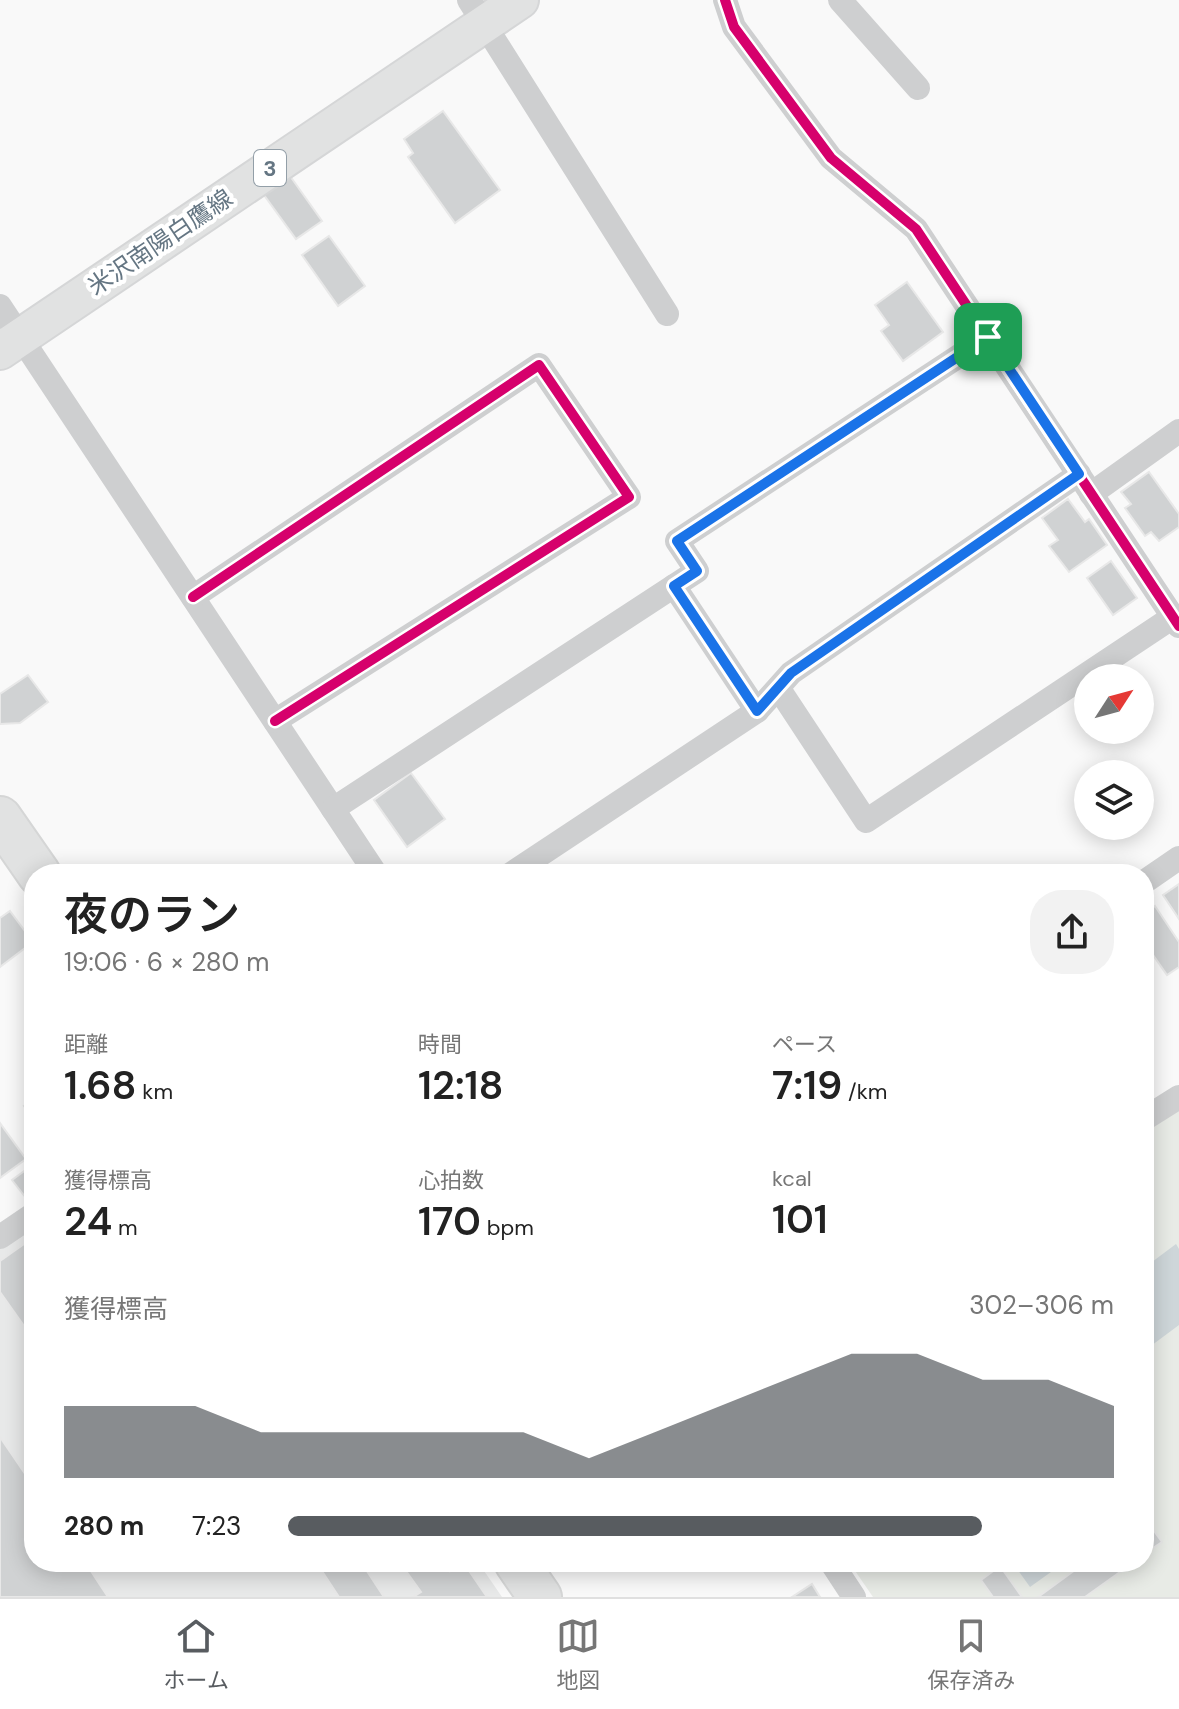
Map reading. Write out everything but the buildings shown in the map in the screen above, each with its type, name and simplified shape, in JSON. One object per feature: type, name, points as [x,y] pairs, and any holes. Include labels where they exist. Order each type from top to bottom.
[{"type":"highway","points":[[0,818],[32,864]]},
{"type":"highway","points":[[523,1572],[540,1597]]},
{"type":"main road","name":"米沢南陽白鷹線","points":[[10,344],[477,11],[520,0]]},
{"type":"street","points":[[725,0],[734,27],[831,158],[916,229],[1176,622],[866,821],[779,689]]},
{"type":"street","points":[[840,0],[918,88]]},
{"type":"street","points":[[477,11],[667,314]]},
{"type":"street","points":[[0,306],[10,344],[193,597],[369,864]]},
{"type":"street","points":[[333,809],[697,571],[677,541],[988,337]]},
{"type":"street","points":[[193,597],[539,365],[629,497],[275,721]]},
{"type":"street","points":[[526,864],[757,711],[791,673],[1085,484],[1179,431]]},
{"type":"street","points":[[674,586],[757,711]]},
{"type":"street","points":[[1154,875],[1179,858]]},
{"type":"street","points":[[1154,1113],[1179,1097]]},
{"type":"street","points":[[0,1237],[24,1221]]},
{"type":"street","points":[[838,1572],[854,1597]]},
{"type":"shaded area","points":[[1179,1110],[1179,1597],[873,1597],[856,1572],[1154,1572],[1154,1126]]},
{"type":"shaded area","points":[[24,1230],[24,1572],[485,1572],[502,1597],[0,1597],[0,1247]]},
{"type":"shaded area","points":[[1176,1244],[1179,1249],[1179,1325],[1154,1344],[1154,1260]]},
{"type":"shaded area","points":[[1019,1572],[1051,1572],[1030,1587]]},
{"type":"cycle path","points":[[725,0],[734,27],[831,158],[916,229],[1179,626]]},
{"type":"cycle path","points":[[193,597],[539,365],[629,497],[275,721]]},
{"type":"route","points":[[988,337],[1079,474],[791,673],[757,711],[674,586],[697,571],[677,541],[988,337]]}]
